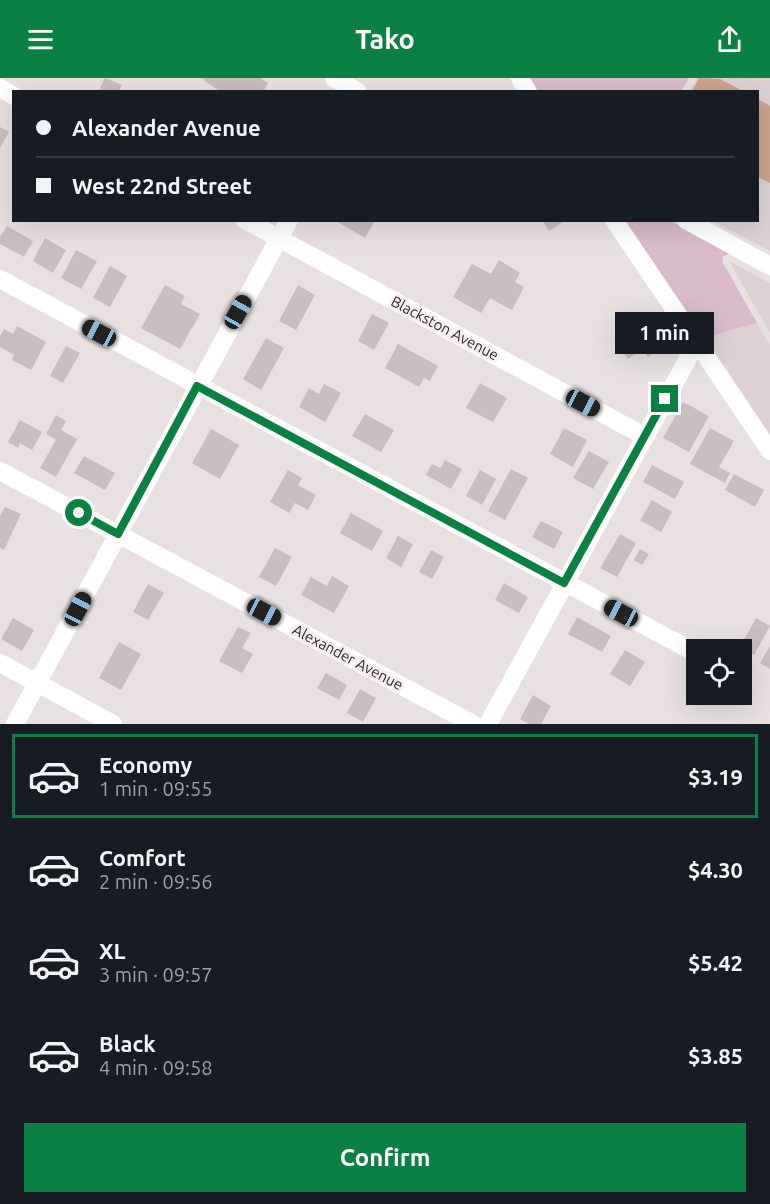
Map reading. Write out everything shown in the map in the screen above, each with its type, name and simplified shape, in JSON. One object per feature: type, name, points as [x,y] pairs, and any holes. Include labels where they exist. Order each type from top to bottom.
[{"type":"street","points":[[334,78],[355,90]]},
{"type":"street","name":"Blackston Avenue","points":[[249,222],[644,436]]},
{"type":"street","points":[[15,724],[287,222]]},
{"type":"street","points":[[615,222],[770,451]]},
{"type":"street","points":[[690,222],[770,266]]},
{"type":"street","points":[[0,279],[686,648]]},
{"type":"street","points":[[488,724],[697,342]]},
{"type":"street","name":"Alexander Avenue","points":[[0,471],[473,724]]},
{"type":"street","points":[[0,663],[113,724]]},
{"type":"shaded area","points":[[528,78],[689,78],[682,90],[536,90]]},
{"type":"shaded area","points":[[697,78],[770,78],[770,251],[715,222],[759,222],[759,90],[690,90]]},
{"type":"shaded area","points":[[699,78],[720,79],[741,90],[693,90]]},
{"type":"shaded area","points":[[759,100],[770,106],[770,183],[759,178]]},
{"type":"shaded area","points":[[624,222],[673,222],[770,274],[729,254],[722,257],[723,263],[757,323],[704,338]]},
{"type":"shaded area","points":[[729,261],[770,283],[770,333]]},
{"type":"shaded area","points":[[757,323],[770,345],[770,438],[704,338]]},
{"type":"building","points":[[105,78],[122,85],[119,90],[99,90]]},
{"type":"building","points":[[204,78],[260,78],[268,83],[264,90],[218,90],[203,80]]},
{"type":"building","points":[[0,127],[9,132],[0,148]]},
{"type":"building","points":[[337,222],[374,222],[365,238]]},
{"type":"building","points":[[543,222],[563,222],[549,231]]},
{"type":"building","points":[[7,226],[33,241],[24,257],[0,244],[0,237]]},
{"type":"building","points":[[45,238],[66,250],[53,273],[33,261]]},
{"type":"building","points":[[76,250],[97,261],[81,289],[61,278]]},
{"type":"building","points":[[499,260],[520,273],[515,282],[524,287],[512,310],[490,298],[481,313],[453,297],[472,264],[491,274]]},
{"type":"building","points":[[110,266],[127,276],[110,307],[93,298]]},
{"type":"building","points":[[165,285],[185,296],[181,304],[200,314],[180,349],[141,328]]},
{"type":"building","points":[[298,285],[315,295],[296,330],[279,321]]},
{"type":"building","points":[[639,313],[664,345],[648,357],[642,349],[628,359],[616,342],[624,336],[618,329]]},
{"type":"building","points":[[372,314],[389,323],[374,350],[358,341]]},
{"type":"building","points":[[17,326],[46,342],[31,370],[12,360],[14,355],[0,347],[0,336],[4,329],[13,334]]},
{"type":"building","points":[[266,338],[284,348],[261,390],[243,379]]},
{"type":"building","points":[[398,344],[438,366],[430,381],[424,378],[419,387],[385,368]]},
{"type":"building","points":[[66,346],[80,353],[63,383],[50,376]]},
{"type":"building","points":[[480,383],[507,398],[493,422],[466,408]]},
{"type":"building","points":[[324,384],[341,393],[325,422],[299,407],[309,388],[319,394]]},
{"type":"building","points":[[683,402],[709,416],[689,452],[663,438]]},
{"type":"building","points":[[365,414],[394,430],[381,452],[352,436]]},
{"type":"building","points":[[56,415],[66,421],[61,430],[77,439],[56,477],[40,468],[56,440],[46,434]]},
{"type":"building","points":[[20,420],[42,432],[32,450],[20,443],[18,448],[8,442]]},
{"type":"building","points":[[564,428],[587,440],[573,467],[550,454]]},
{"type":"building","points":[[710,428],[734,441],[719,467],[730,473],[725,483],[690,464]]},
{"type":"building","points":[[211,429],[239,445],[220,479],[192,463]]},
{"type":"building","points":[[589,451],[609,462],[593,489],[573,478]]},
{"type":"building","points":[[84,456],[115,473],[105,490],[74,473]]},
{"type":"building","points":[[445,460],[462,469],[451,489],[426,475],[432,464],[441,468]]},
{"type":"building","points":[[652,465],[684,482],[675,499],[643,482]]},
{"type":"building","points":[[511,469],[528,478],[505,520],[488,511]]},
{"type":"building","points":[[288,470],[302,478],[298,485],[316,495],[308,510],[295,503],[289,513],[270,502]]},
{"type":"building","points":[[480,470],[496,479],[482,505],[466,496]]},
{"type":"building","points":[[734,474],[764,490],[755,507],[725,490]]},
{"type":"building","points":[[652,500],[672,512],[661,532],[640,520]]},
{"type":"building","points":[[5,507],[21,514],[4,550],[0,548],[0,516]]},
{"type":"building","points":[[351,513],[383,531],[372,551],[340,533]]},
{"type":"building","points":[[541,521],[563,532],[554,549],[532,537]]},
{"type":"building","points":[[620,534],[636,543],[617,577],[600,568]]},
{"type":"building","points":[[398,536],[413,544],[401,567],[386,558]]},
{"type":"building","points":[[275,548],[292,557],[276,586],[259,577]]},
{"type":"building","points":[[640,549],[649,554],[642,565],[634,560]]},
{"type":"building","points":[[431,550],[444,557],[432,579],[419,572]]},
{"type":"building","points":[[332,576],[349,586],[334,613],[301,595],[311,577],[327,586]]},
{"type":"building","points":[[504,583],[528,597],[519,613],[495,600]]},
{"type":"building","points":[[148,584],[164,593],[148,620],[133,612]]},
{"type":"building","points":[[577,617],[611,636],[602,652],[568,634]]},
{"type":"building","points":[[13,618],[34,630],[22,651],[1,639]]},
{"type":"building","points":[[756,618],[770,626],[754,655],[752,654],[752,639],[744,639]]},
{"type":"building","points":[[238,627],[251,633],[242,648],[253,654],[242,673],[219,661]]},
{"type":"building","points":[[119,642],[141,654],[121,690],[99,678]]},
{"type":"building","points":[[770,646],[770,669],[760,663]]},
{"type":"building","points":[[625,650],[645,662],[630,686],[610,674]]},
{"type":"building","points":[[326,673],[347,685],[339,700],[317,688]]},
{"type":"building","points":[[360,689],[376,698],[363,722],[347,713]]},
{"type":"building","points":[[533,695],[551,706],[541,724],[529,724],[520,719]]},
{"type":"route","points":[[79,513],[118,534],[197,386],[564,583],[665,399]]}]
